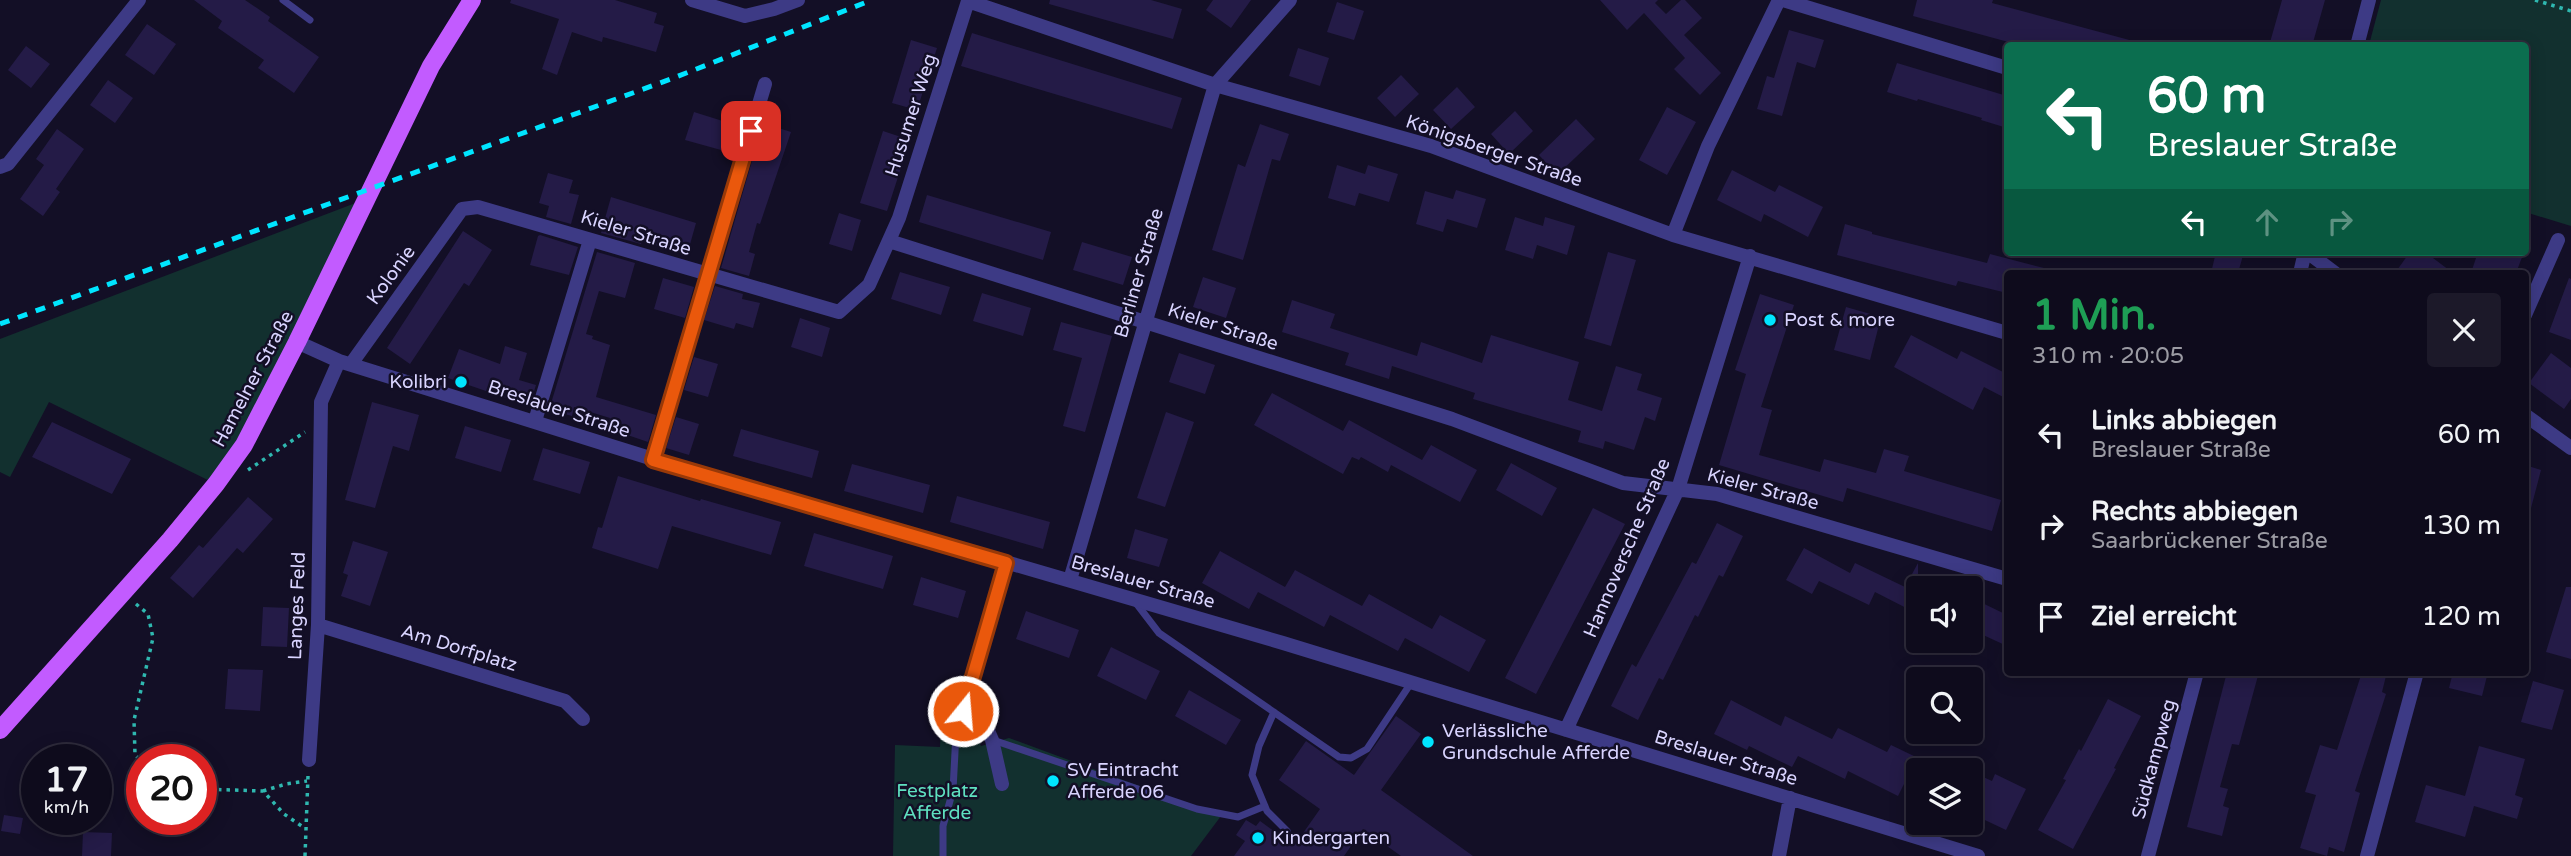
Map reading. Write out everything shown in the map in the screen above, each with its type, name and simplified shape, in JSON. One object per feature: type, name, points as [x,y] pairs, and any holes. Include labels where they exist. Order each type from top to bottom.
[{"type":"main road","name":"Hamelner Straße","points":[[0,730],[122,594],[233,461],[297,342],[431,66],[472,0]]},
{"type":"street","points":[[0,167],[8,164],[139,0]]},
{"type":"street","points":[[692,0],[745,16],[798,0]]},
{"type":"street","name":"Berliner Straße","points":[[1070,580],[1215,85],[1290,0]]},
{"type":"street","points":[[1673,235],[1708,146],[1781,0],[2004,67]]},
{"type":"street","points":[[2358,42],[2369,0]]},
{"type":"street","name":"Königsberger Straße","points":[[968,1],[1215,85],[1431,146],[1673,235],[2004,332]]},
{"type":"street","name":"Husumer Weg","points":[[888,240],[898,218],[968,1]]},
{"type":"street","points":[[653,460],[765,84]]},
{"type":"street","name":"Kieler Straße","points":[[462,209],[478,206],[839,312],[869,285],[888,240],[1452,419],[1623,484],[1717,494],[2004,578]]},
{"type":"street","name":"Kolonie","points":[[345,363],[462,209]]},
{"type":"street","points":[[535,421],[590,240]]},
{"type":"street","points":[[2529,306],[2558,240]]},
{"type":"street","name":"Hannoversche Straße","points":[[1566,730],[1678,489],[1750,256]]},
{"type":"street","points":[[2312,256],[2331,270]]},
{"type":"street","name":"Breslauer Straße","points":[[297,342],[345,363],[653,460],[1070,580],[1978,856]]},
{"type":"street","name":"Langes Feld","points":[[309,760],[318,625],[321,402],[345,363]]},
{"type":"street","points":[[2529,418],[2571,448]]},
{"type":"street","points":[[1002,784],[992,740],[970,689],[1006,563]]},
{"type":"street","name":"Am Dorfplatz","points":[[318,625],[565,701],[583,719]]},
{"type":"street","name":"Südkampweg","points":[[2148,856],[2196,676]]},
{"type":"street","points":[[2367,856],[2416,676]]},
{"type":"street","points":[[1779,856],[1790,798]]},
{"type":"lane","points":[[283,0],[310,20]]},
{"type":"lane","points":[[1134,600],[1159,632],[1339,757],[1351,758],[1367,748],[1411,682]]},
{"type":"lane","points":[[943,856],[943,826],[953,790],[956,733],[970,689]]},
{"type":"lane","points":[[1274,712],[1259,746],[1252,775],[1267,811],[1287,831]]},
{"type":"lane","points":[[992,740],[1198,809],[1238,817],[1265,806]]},
{"type":"path","points":[[2535,0],[2571,10]]},
{"type":"path","points":[[233,461],[250,471],[320,420]]},
{"type":"path","points":[[122,594],[148,614],[153,638],[134,720],[135,744]]},
{"type":"path","points":[[305,856],[309,760]]},
{"type":"path","points":[[217,790],[263,791],[307,781]]},
{"type":"path","points":[[263,791],[284,814],[306,829]]},
{"type":"green space","points":[[2381,0],[2571,0],[2571,226],[2529,213],[2529,42],[2370,42]]},
{"type":"green space","points":[[366,199],[216,484],[49,402],[10,477],[0,472],[0,339]]},
{"type":"green space","name":"SV Eintracht Afferde 06","points":[[952,690],[981,746],[1009,738],[1221,816],[1191,856],[893,856],[895,745],[940,747],[941,723]]},
{"type":"building","points":[[194,0],[245,0],[270,17],[268,21],[319,57],[294,93],[258,68],[264,60],[218,28],[222,21]]},
{"type":"building","points":[[511,0],[615,0],[657,13],[654,23],[664,26],[656,52],[603,37],[602,42],[572,32],[557,75],[542,69],[559,19],[510,3]]},
{"type":"building","points":[[1050,0],[1151,0],[1182,9],[1173,39],[1049,4]]},
{"type":"building","points":[[1213,0],[1251,0],[1231,28],[1206,10]]},
{"type":"building","points":[[1600,0],[1658,0],[1655,3],[1666,14],[1681,0],[1685,0],[1702,18],[1684,35],[1721,73],[1700,95],[1674,69],[1685,58],[1644,13],[1627,30]]},
{"type":"building","points":[[1917,0],[1993,0],[1992,3],[2133,41],[2008,42],[1913,16]]},
{"type":"building","points":[[2282,0],[2325,0],[2313,42],[2270,42]]},
{"type":"building","points":[[1337,2],[1364,11],[1354,40],[1327,32]]},
{"type":"building","points":[[147,24],[176,44],[154,75],[125,55]]},
{"type":"building","points":[[1789,30],[1824,40],[1815,68],[1797,62],[1782,116],[1757,109],[1767,76],[1774,78]]},
{"type":"building","points":[[972,33],[1182,98],[1172,129],[961,66]]},
{"type":"building","points":[[911,40],[937,48],[917,110],[892,103]]},
{"type":"building","points":[[26,46],[50,64],[31,88],[8,70]]},
{"type":"building","points":[[1298,48],[1329,58],[1320,86],[1289,76]]},
{"type":"building","points":[[1897,63],[2004,95],[2004,127],[1981,120],[1982,118],[1887,92]]},
{"type":"building","points":[[1401,75],[1419,94],[1395,117],[1377,98]]},
{"type":"building","points":[[108,80],[133,98],[115,123],[90,105]]},
{"type":"building","points":[[1457,87],[1475,107],[1451,129],[1433,110]]},
{"type":"building","points":[[1667,107],[1696,122],[1667,175],[1639,160]]},
{"type":"building","points":[[1515,111],[1533,131],[1509,154],[1491,134]]},
{"type":"building","points":[[694,112],[729,123],[721,150],[685,140]]},
{"type":"building","points":[[1576,119],[1595,139],[1557,175],[1539,155]]},
{"type":"building","points":[[763,123],[791,132],[760,224],[757,223],[749,252],[755,254],[749,276],[721,268]]},
{"type":"building","points":[[1260,124],[1289,134],[1280,161],[1272,159],[1243,260],[1212,250],[1238,164],[1245,167]]},
{"type":"building","points":[[57,129],[84,149],[56,189],[60,192],[43,216],[20,199],[44,165],[36,159]]},
{"type":"building","points":[[883,131],[910,140],[887,211],[860,203]]},
{"type":"building","points":[[1337,165],[1365,174],[1368,165],[1398,174],[1389,202],[1359,193],[1355,206],[1328,198]]},
{"type":"building","points":[[1732,170],[1775,192],[1779,185],[1823,207],[1808,237],[1764,214],[1761,222],[1717,200]]},
{"type":"building","points":[[548,173],[573,180],[569,193],[579,195],[571,224],[546,217],[549,206],[539,203]]},
{"type":"building","points":[[1456,190],[1486,199],[1477,228],[1447,219],[1443,232],[1416,224],[1425,191],[1453,199]]},
{"type":"building","points":[[927,195],[1051,232],[1043,260],[919,222]]},
{"type":"building","points":[[611,197],[696,223],[687,255],[642,241],[641,244],[601,233]]},
{"type":"building","points":[[839,213],[861,220],[852,251],[829,244]]},
{"type":"building","points":[[1515,217],[1543,226],[1545,217],[1575,226],[1567,255],[1537,245],[1533,259],[1505,250]]},
{"type":"building","points":[[1845,224],[1872,234],[1987,263],[1990,254],[2044,268],[2004,270],[2004,292],[1958,281],[1956,286],[1837,255]]},
{"type":"building","points":[[463,231],[492,250],[469,286],[464,283],[410,364],[387,348]]},
{"type":"building","points":[[540,235],[578,247],[569,275],[530,265]]},
{"type":"building","points":[[1082,242],[1132,257],[1123,285],[1073,270]]},
{"type":"building","points":[[597,252],[635,263],[625,298],[599,291],[586,334],[610,345],[596,397],[656,415],[648,442],[607,428],[610,418],[574,407],[572,416],[549,410]]},
{"type":"building","points":[[1608,252],[1636,260],[1611,346],[1584,338]]},
{"type":"building","points":[[2215,256],[2243,256],[2239,270],[2212,270]]},
{"type":"building","points":[[2407,256],[2430,256],[2449,270],[2397,270]]},
{"type":"building","points":[[2477,256],[2522,256],[2517,270],[2472,270]]},
{"type":"building","points":[[900,272],[950,287],[941,315],[891,299]]},
{"type":"building","points":[[1203,277],[1236,288],[1226,318],[1193,307]]},
{"type":"building","points":[[663,278],[694,287],[685,318],[654,309]]},
{"type":"building","points":[[2569,278],[2571,279],[2571,340],[2549,332]]},
{"type":"building","points":[[715,286],[743,294],[742,299],[760,303],[753,328],[736,323],[734,329],[704,320]]},
{"type":"building","points":[[982,293],[1031,308],[1023,336],[973,321]]},
{"type":"building","points":[[1760,294],[1794,305],[1761,407],[1772,410],[1759,455],[1820,472],[1824,459],[1876,473],[1884,449],[1909,456],[1904,471],[2001,500],[1992,531],[1847,488],[1843,502],[1719,465],[1746,374],[1735,370]]},
{"type":"building","points":[[1292,300],[1335,314],[1330,328],[1417,356],[1421,342],[1482,363],[1491,335],[1579,362],[1568,400],[1602,411],[1616,366],[1642,374],[1637,390],[1662,398],[1655,421],[1645,417],[1634,450],[1605,441],[1603,449],[1578,442],[1581,431],[1473,399],[1475,393],[1392,366],[1389,379],[1345,365],[1349,353],[1282,332]]},
{"type":"building","points":[[1846,307],[1881,317],[1870,360],[1834,350]]},
{"type":"building","points":[[800,318],[830,328],[822,357],[791,347]]},
{"type":"building","points":[[1061,322],[1112,336],[1085,432],[1063,426],[1082,358],[1053,350]]},
{"type":"building","points":[[1911,335],[1957,359],[1961,351],[2004,372],[2004,397],[1984,387],[1973,410],[1894,367]]},
{"type":"building","points":[[505,346],[527,353],[519,380],[536,385],[531,401],[514,396],[512,400],[448,378],[459,349],[500,364]]},
{"type":"building","points":[[1179,353],[1215,365],[1205,394],[1169,382]]},
{"type":"building","points":[[2551,353],[2571,368],[2571,399],[2564,409],[2529,383]]},
{"type":"building","points":[[694,357],[718,364],[708,397],[684,390]]},
{"type":"building","points":[[1272,393],[1343,431],[1349,420],[1422,460],[1431,445],[1477,470],[1460,502],[1391,465],[1388,472],[1361,457],[1359,460],[1352,457],[1343,474],[1254,425]]},
{"type":"building","points":[[372,402],[419,415],[409,451],[393,446],[375,508],[345,500]]},
{"type":"building","points":[[1166,412],[1194,422],[1165,507],[1137,498]]},
{"type":"building","points":[[676,417],[699,424],[689,455],[666,448]]},
{"type":"building","points":[[52,422],[131,459],[112,494],[32,457]]},
{"type":"building","points":[[465,426],[511,440],[501,472],[455,458]]},
{"type":"building","points":[[741,429],[819,451],[812,478],[733,456]]},
{"type":"building","points":[[543,448],[590,462],[580,494],[533,480]]},
{"type":"building","points":[[1511,463],[1557,488],[1542,516],[1496,490]]},
{"type":"building","points":[[852,464],[930,485],[923,513],[844,491]]},
{"type":"building","points":[[2529,466],[2541,470],[2529,512]]},
{"type":"building","points":[[618,476],[781,522],[771,555],[672,526],[658,569],[592,548],[598,527],[602,528]]},
{"type":"building","points":[[957,496],[1050,522],[1043,549],[950,522]]},
{"type":"building","points":[[248,497],[273,519],[243,553],[237,548],[193,598],[170,578],[199,545],[203,548]]},
{"type":"building","points":[[1593,508],[1625,524],[1536,694],[1505,678]]},
{"type":"building","points":[[1717,523],[1743,536],[1723,577],[1719,575],[1698,617],[1695,615],[1663,680],[1659,678],[1638,720],[1611,706],[1632,664],[1636,667],[1692,562],[1696,564]]},
{"type":"building","points":[[1135,529],[1168,539],[1159,567],[1127,558]]},
{"type":"building","points":[[814,533],[893,556],[883,589],[804,566]]},
{"type":"building","points":[[353,541],[388,552],[370,606],[341,596],[348,575],[343,573]]},
{"type":"building","points":[[1804,548],[1850,573],[1855,563],[1906,585],[1906,608],[1875,592],[1869,605],[1819,581],[1812,594],[1786,580]]},
{"type":"building","points":[[1220,551],[1285,587],[1295,570],[1362,606],[1369,594],[1432,629],[1440,615],[1486,640],[1469,672],[1405,638],[1398,651],[1330,615],[1324,627],[1258,592],[1249,609],[1202,583]]},
{"type":"building","points":[[1918,563],[1918,576],[1911,576]]},
{"type":"building","points":[[921,577],[966,591],[958,618],[913,605]]},
{"type":"building","points":[[2566,587],[2571,587],[2571,659],[2546,652]]},
{"type":"building","points":[[1983,603],[2004,614],[2004,645],[1983,635]]},
{"type":"building","points":[[263,607],[289,608],[287,647],[261,646]]},
{"type":"building","points":[[1026,611],[1079,630],[1069,658],[1016,639]]},
{"type":"building","points":[[1111,647],[1160,671],[1146,700],[1097,676]]},
{"type":"building","points":[[228,669],[263,670],[260,711],[225,709]]},
{"type":"building","points":[[2226,676],[2258,676],[2239,745],[2232,744],[2220,787],[2228,789],[2223,806],[2229,808],[2222,836],[2187,827]]},
{"type":"building","points":[[2361,676],[2386,676],[2382,692],[2386,694],[2355,791],[2360,793],[2344,852],[2329,847],[2327,856],[2300,848],[2316,795],[2305,792],[2320,745],[2337,750]]},
{"type":"building","points":[[2452,676],[2487,676],[2482,696],[2449,688]]},
{"type":"building","points":[[2533,681],[2564,690],[2552,730],[2521,722]]},
{"type":"building","points":[[1189,690],[1241,720],[1226,745],[1175,716]]},
{"type":"building","points":[[2108,699],[2141,716],[2073,849],[2038,830]]},
{"type":"building","points":[[1731,700],[1781,726],[1785,716],[1832,739],[1838,728],[1887,752],[1891,745],[1918,758],[1906,758],[1906,780],[1898,796],[1848,771],[1845,779],[1798,756],[1792,767],[1749,746],[1747,750],[1714,734]]},
{"type":"building","points":[[1396,716],[1421,734],[1381,790],[1473,856],[1401,856],[1363,829],[1344,856],[1234,856],[1245,841],[1236,835],[1246,820],[1256,826],[1260,821],[1294,846],[1320,809],[1279,780],[1306,741],[1354,775]]},
{"type":"building","points":[[2479,746],[2525,759],[2515,795],[2523,798],[2517,819],[2474,806],[2465,837],[2415,822],[2426,785],[2465,796]]},
{"type":"building","points":[[1995,774],[2026,789],[2006,830],[1983,819],[1983,777],[1992,781]]},
{"type":"building","points":[[4,815],[21,818],[20,834],[1,831]]},
{"type":"building","points":[[83,835],[112,835],[111,856],[82,856]]},
{"type":"railway","points":[[0,324],[671,79],[872,0]]},
{"type":"place","name":"Post & more","points":[[1770,320]]},
{"type":"place","name":"Kolibri","points":[[461,382]]},
{"type":"place","name":"Verlässliche Grundschule Afferde","points":[[1428,742]]},
{"type":"place","name":"SV Eintracht Afferde 06","points":[[1053,781]]},
{"type":"place","name":"Kindergarten","points":[[1258,838]]},
{"type":"route","points":[[751,131],[653,460],[1006,563],[963,711]]},
{"type":"park label","name":"Festplatz Afferde","points":[[937,802]]}]
